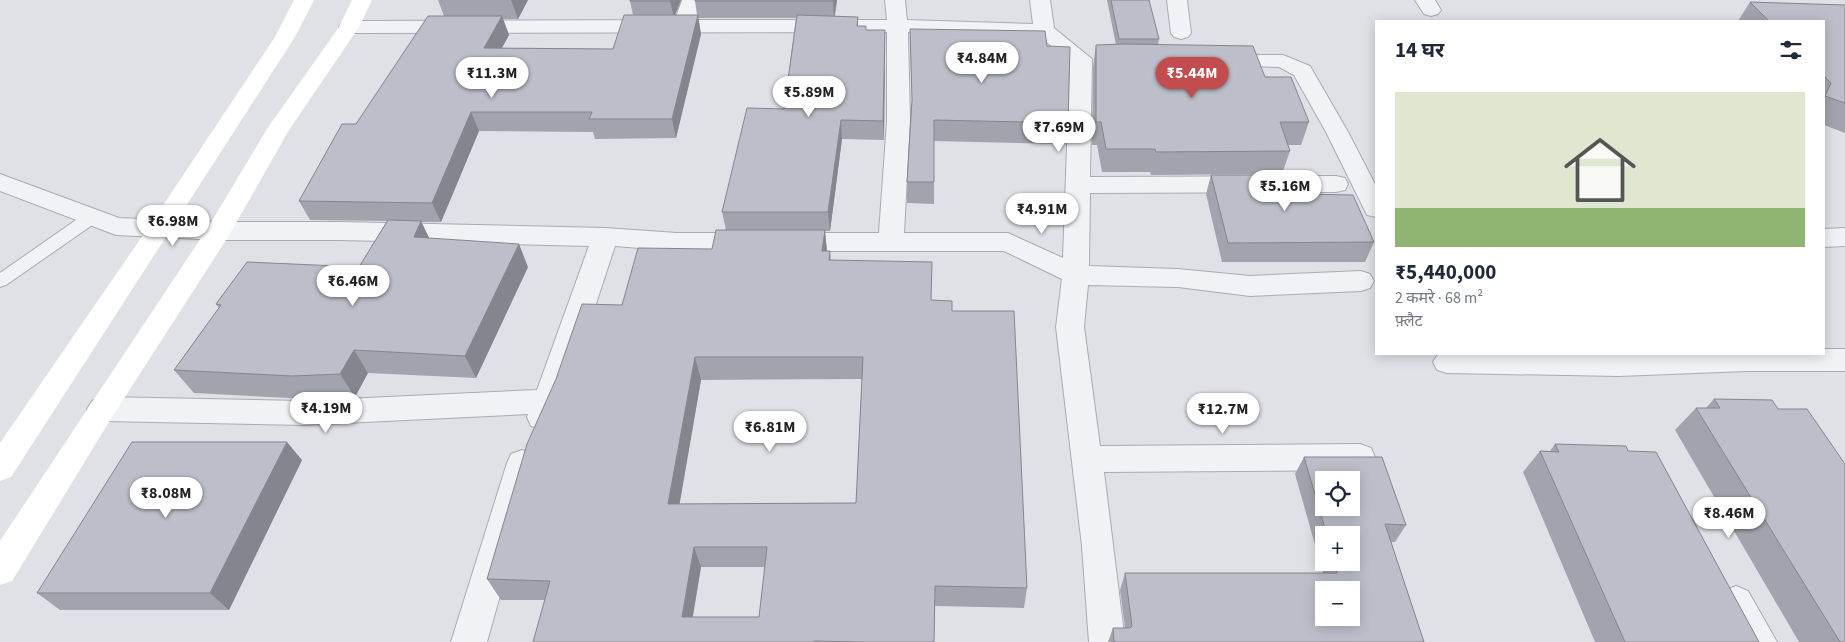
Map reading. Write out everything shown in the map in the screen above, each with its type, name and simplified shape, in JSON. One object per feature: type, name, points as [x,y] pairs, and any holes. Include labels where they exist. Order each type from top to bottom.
[{"type":"main road","points":[[0,468],[161,228],[285,37],[304,0]]},
{"type":"main road","points":[[0,570],[102,408],[219,230],[278,129],[349,27],[362,0]]},
{"type":"street","points":[[683,26],[692,0]]},
{"type":"street","points":[[891,242],[898,145],[900,46],[895,0]]},
{"type":"street","points":[[1040,0],[1044,30]]},
{"type":"street","points":[[1177,0],[1181,33]]},
{"type":"street","points":[[349,27],[898,26],[1044,30],[1090,59],[1078,185],[1076,275],[1070,327],[1107,642]]},
{"type":"street","points":[[1206,61],[1283,62],[1302,71],[1337,132],[1375,207]]},
{"type":"street","points":[[0,182],[116,226],[219,230],[340,230],[454,235],[605,237],[677,242],[1008,242],[1076,275],[1178,278],[1250,286],[1362,281]]},
{"type":"street","points":[[1078,185],[1336,184]]},
{"type":"street","points":[[469,642],[522,465],[549,401],[605,237]]},
{"type":"street","points":[[1825,238],[1845,237]]},
{"type":"street","points":[[1447,362],[1619,365],[1746,360],[1845,360]]},
{"type":"street","points":[[102,408],[302,412],[549,401]]},
{"type":"street","points":[[1087,459],[1360,457]]},
{"type":"street","points":[[1720,573],[1759,642]]},
{"type":"lane","points":[[0,281],[92,217]]},
{"type":"building","points":[[630,0],[671,0],[630,1]]},
{"type":"building","points":[[833,0],[833,1],[695,1]]},
{"type":"building","points":[[1111,0],[1149,0],[1159,39],[1119,39]]},
{"type":"building","points":[[1750,2],[1845,5],[1845,103],[1825,96],[1831,83],[1825,77],[1825,20],[1768,20]]},
{"type":"building","points":[[624,15],[698,15],[672,119],[589,119],[592,112],[471,112],[432,203],[299,201],[342,124],[356,124],[428,16],[502,16],[484,48],[613,49]]},
{"type":"building","points":[[797,15],[858,17],[857,26],[866,26],[866,30],[885,30],[883,121],[841,120],[828,212],[722,212],[747,108],[784,109]]},
{"type":"building","points":[[910,29],[1045,31],[1047,46],[1070,47],[1068,123],[934,120],[934,182],[907,182],[912,100]]},
{"type":"building","points":[[1096,45],[1253,46],[1265,77],[1291,77],[1309,122],[1280,122],[1290,151],[1156,152],[1155,149],[1106,149],[1101,122],[1096,122]]},
{"type":"building","points":[[1211,175],[1296,175],[1303,194],[1353,195],[1374,242],[1228,243]]},
{"type":"building","points":[[388,220],[421,221],[414,237],[519,244],[465,356],[354,350],[340,374],[292,376],[174,370],[221,305],[216,304],[247,262],[359,267]]},
{"type":"building","points":[[716,230],[825,230],[822,251],[830,251],[829,260],[932,262],[931,300],[952,301],[952,311],[1014,311],[1027,588],[935,586],[934,642],[533,642],[550,581],[487,579],[527,444],[556,379],[582,304],[622,305],[638,248],[712,249]],"holes":[[[695,357],[863,357],[856,503],[668,504]],[[694,547],[767,547],[759,617],[682,617]]]},
{"type":"building","points":[[1714,399],[1772,400],[1778,409],[1807,409],[1845,464],[1845,642],[1840,642],[1696,408],[1720,408]]},
{"type":"building","points":[[132,442],[287,442],[210,593],[37,593]]},
{"type":"building","points":[[1555,444],[1626,446],[1628,451],[1656,452],[1759,642],[1625,642],[1540,451],[1559,452]]},
{"type":"building","points":[[1304,457],[1382,457],[1406,525],[1385,524],[1424,642],[1114,642],[1113,628],[1130,628],[1132,626],[1125,573],[1337,573],[1337,571],[1360,571],[1360,526],[1324,526],[1321,516],[1360,516],[1360,471],[1315,471],[1315,494]]}]
